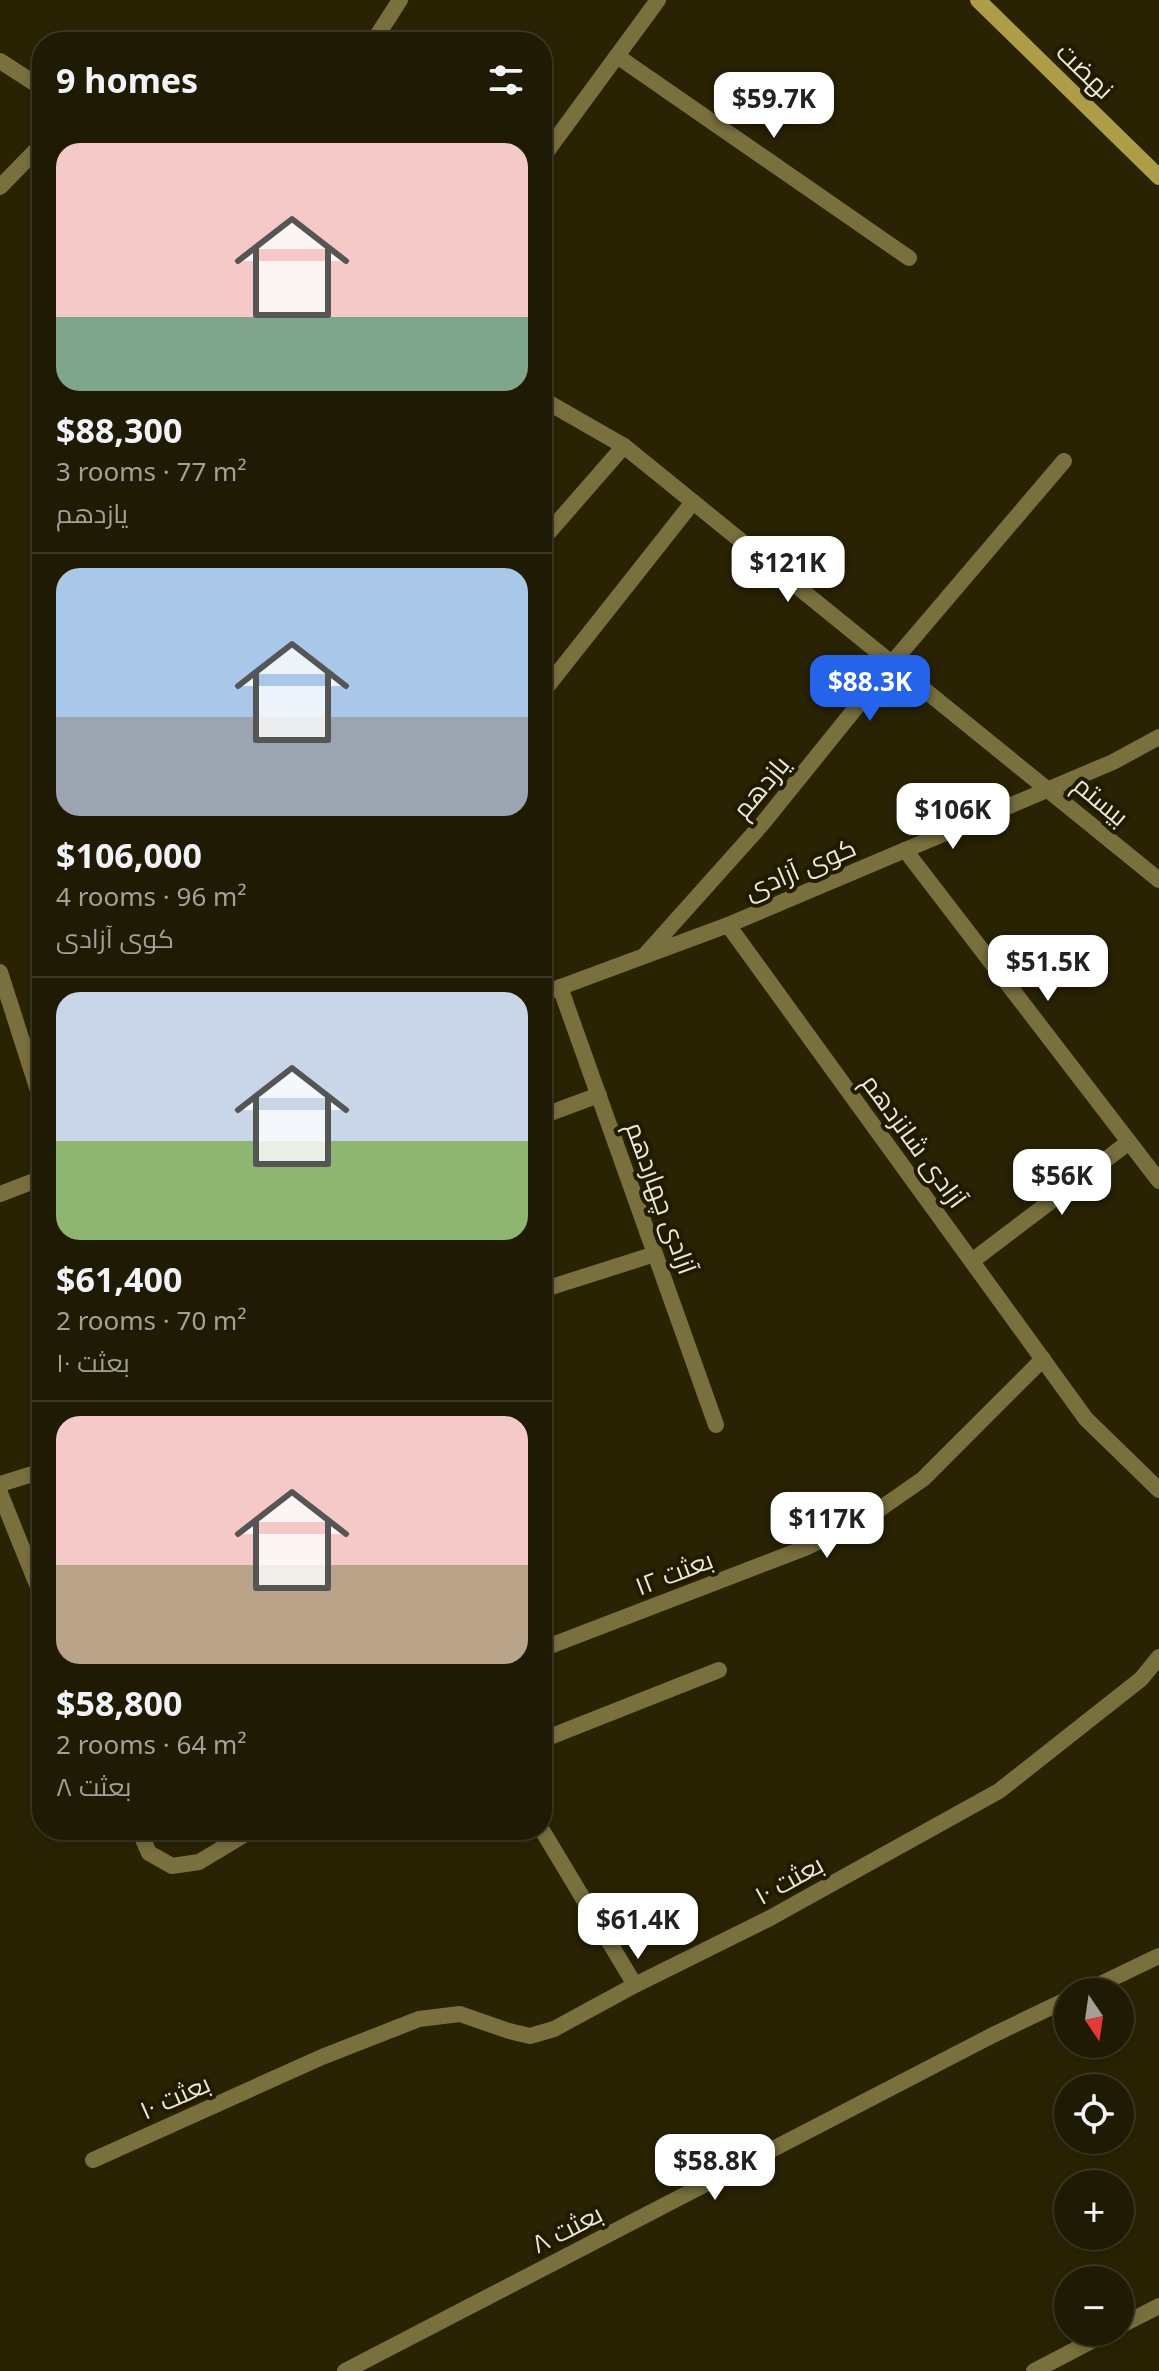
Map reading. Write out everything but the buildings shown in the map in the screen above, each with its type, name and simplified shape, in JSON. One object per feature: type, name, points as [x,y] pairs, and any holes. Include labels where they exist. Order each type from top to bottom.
[{"type":"main road","name":"نهضت","points":[[978,0],[1159,177]]},
{"type":"street","points":[[379,32],[400,0]]},
{"type":"street","points":[[552,144],[658,0]]},
{"type":"street","points":[[617,56],[909,258]]},
{"type":"street","points":[[0,61],[32,82]]},
{"type":"street","points":[[0,187],[32,154]]},
{"type":"street","name":"بیستم","points":[[552,405],[624,446],[1159,880]]},
{"type":"street","points":[[552,529],[624,446]]},
{"type":"street","name":"یازدهم","points":[[644,956],[763,823],[892,663],[1064,461]]},
{"type":"street","points":[[552,680],[693,502]]},
{"type":"street","name":"کوی آزادی","points":[[552,990],[728,925],[1113,762],[1159,737]]},
{"type":"street","points":[[905,850],[1159,1181]]},
{"type":"street","name":"آزادی شانزدهم","points":[[728,925],[1086,1419],[1159,1490]]},
{"type":"street","points":[[0,972],[32,1072]]},
{"type":"street","name":"آزادی چهاردهم","points":[[560,987],[716,1425]]},
{"type":"street","points":[[552,1112],[599,1095]]},
{"type":"street","points":[[972,1261],[1129,1142]]},
{"type":"street","points":[[0,1194],[32,1182]]},
{"type":"street","points":[[552,1287],[655,1254]]},
{"type":"street","name":"بعثت ۱۲","points":[[552,1645],[805,1548],[861,1522],[923,1479],[1043,1359]]},
{"type":"street","points":[[0,1484],[32,1474]]},
{"type":"street","points":[[0,1493],[32,1572]]},
{"type":"street","name":"بعثت ۱۰","points":[[93,2160],[322,2057],[419,2019],[460,2014],[530,2036],[554,2029],[770,1918],[999,1791],[1141,1679],[1159,1657]]},
{"type":"street","points":[[552,1736],[719,1670]]},
{"type":"street","points":[[143,1840],[149,1853],[172,1866],[199,1862],[235,1840]]},
{"type":"street","points":[[548,1840],[635,1985]]},
{"type":"street","points":[[1113,1978],[1159,1956]]},
{"type":"street","name":"بعثت ٨","points":[[345,2371],[1054,2006]]},
{"type":"street","points":[[1134,2319],[1159,2306]]},
{"type":"street","points":[[1034,2371],[1082,2346]]}]
